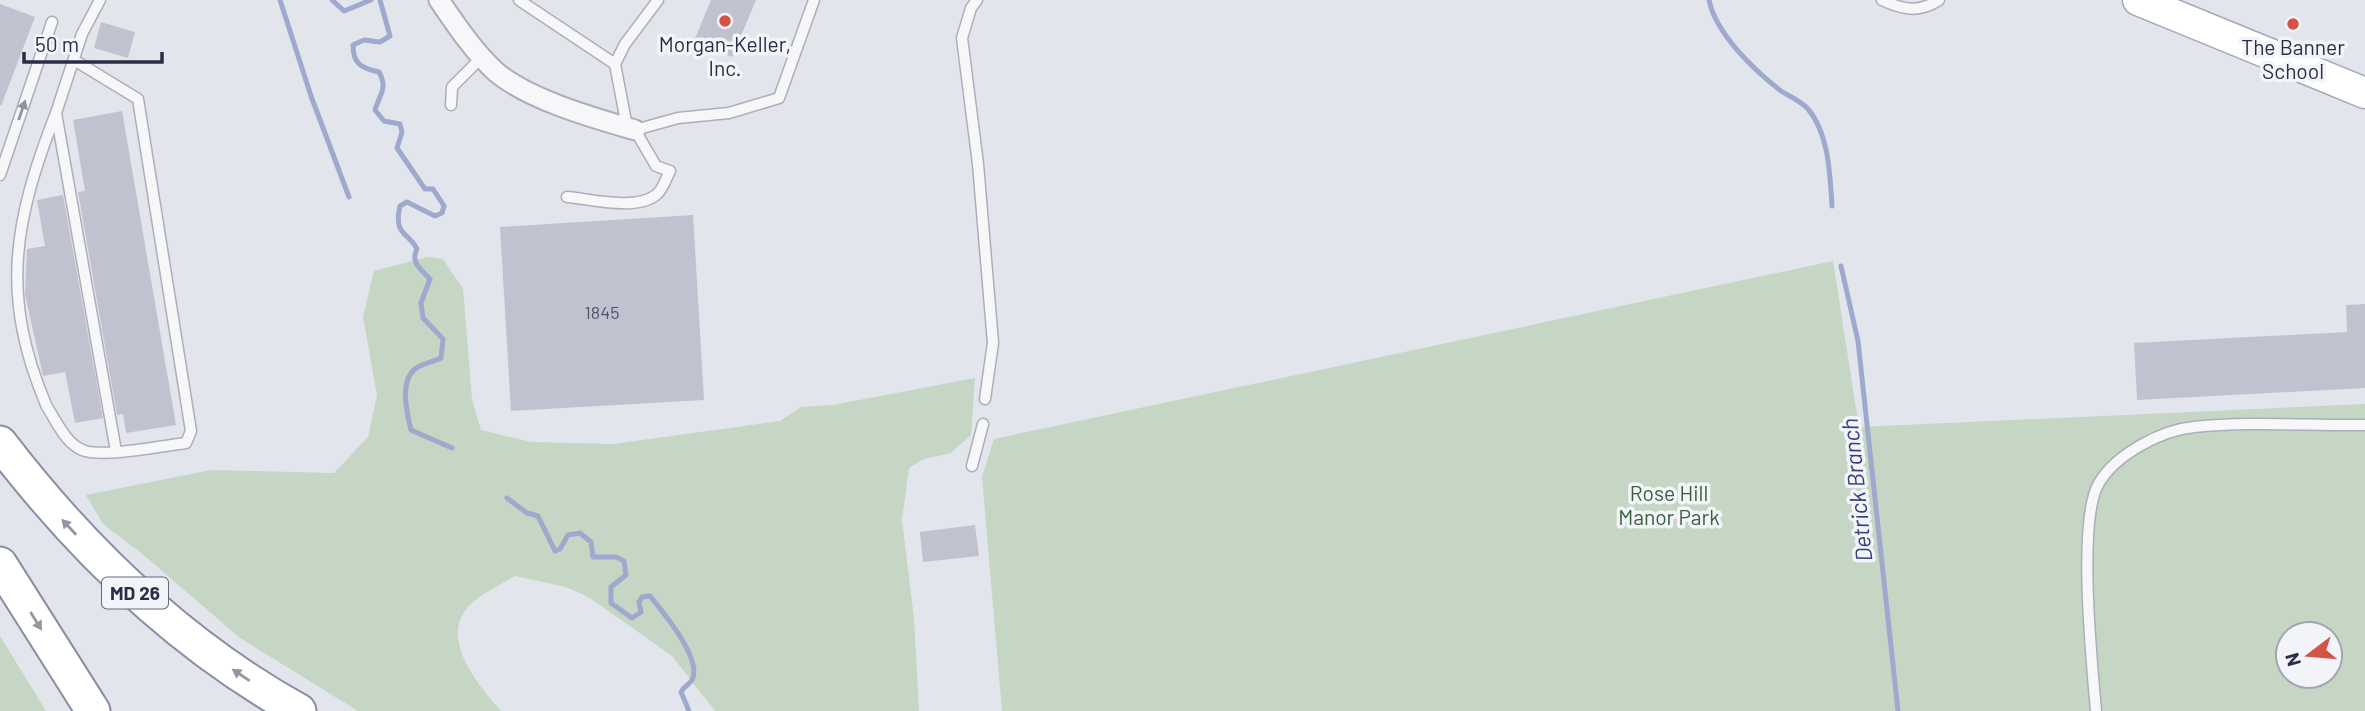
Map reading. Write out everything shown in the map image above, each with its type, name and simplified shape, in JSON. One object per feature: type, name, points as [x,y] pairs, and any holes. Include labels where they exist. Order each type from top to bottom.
[{"type":"highway","name":"MD 26","points":[[0,443],[69,529],[146,603],[238,673],[299,711]]},
{"type":"highway","points":[[0,564],[93,711]]},
{"type":"main road","points":[[2149,2],[2365,93]]},
{"type":"street","points":[[439,0],[497,73],[561,107],[631,129]]},
{"type":"lane","points":[[74,60],[138,99],[191,431],[186,443],[116,451],[85,451],[69,441],[19,356],[6,290],[7,256],[17,213],[74,60],[100,0]]},
{"type":"lane","points":[[519,0],[615,64]]},
{"type":"lane","points":[[567,197],[626,202],[649,200],[659,194],[670,170],[656,166],[631,129],[615,64],[625,44],[658,0]]},
{"type":"lane","points":[[631,129],[678,118],[729,113],[779,97],[814,0]]},
{"type":"lane","points":[[977,0],[971,8],[962,38],[978,164],[993,343],[985,399]]},
{"type":"lane","points":[[1882,0],[1908,10],[1927,7],[1939,0]]},
{"type":"lane","points":[[0,175],[52,22]]},
{"type":"lane","points":[[451,105],[452,87],[482,56]]},
{"type":"lane","points":[[56,113],[116,451]]},
{"type":"lane","points":[[972,466],[983,424]]},
{"type":"lane","points":[[2096,711],[2087,526],[2098,483],[2114,467],[2154,439],[2192,427],[2365,425]]},
{"type":"green space","points":[[428,257],[443,259],[463,289],[472,399],[481,430],[531,442],[613,444],[780,421],[801,407],[833,405],[975,378],[971,435],[951,453],[924,459],[909,468],[902,520],[914,618],[919,711],[715,711],[672,656],[590,598],[566,587],[515,576],[469,606],[461,619],[458,633],[465,662],[482,689],[501,711],[358,711],[240,638],[103,524],[86,495],[211,470],[334,473],[368,437],[377,395],[363,317],[374,271]]},
{"type":"green space","name":"Rose Hill Manor Park","points":[[1833,261],[1859,427],[2365,404],[2365,711],[1002,711],[982,477],[994,439]]},
{"type":"green space","points":[[0,636],[46,711],[0,711]]},
{"type":"building","name":"Morgan-Keller, Inc.","points":[[711,0],[756,0],[732,57],[694,41]]},
{"type":"building","points":[[0,4],[35,17],[1,106],[0,105]]},
{"type":"building","points":[[101,22],[135,32],[128,58],[94,48]]},
{"type":"building","points":[[122,111],[176,425],[126,433],[123,414],[117,415],[78,192],[85,191],[73,120]]},
{"type":"building","points":[[63,195],[103,418],[75,423],[65,372],[43,376],[25,294],[27,249],[45,246],[37,200]]},
{"type":"building","points":[[693,215],[704,400],[511,411],[500,227]]},
{"type":"building","points":[[2365,304],[2365,388],[2137,400],[2134,343],[2347,332],[2346,305]]},
{"type":"building","points":[[975,525],[979,556],[923,562],[920,532]]},
{"type":"waterway","points":[[280,0],[311,96],[349,197]]},
{"type":"waterway","points":[[332,0],[344,11],[371,0]]},
{"type":"waterway","points":[[380,0],[390,36],[380,42],[364,40],[353,45],[356,61],[367,69],[379,72],[383,87],[375,110],[384,121],[400,124],[402,132],[397,148],[425,189],[433,189],[444,206],[442,213],[435,216],[407,202],[400,206],[398,216],[400,228],[417,249],[416,262],[430,279],[421,303],[423,318],[443,339],[441,358],[418,367],[410,375],[407,382],[406,407],[411,430],[452,448]]},
{"type":"waterway","points":[[1709,0],[1719,26],[1737,50],[1770,82],[1805,106],[1815,119],[1827,155],[1832,206]]},
{"type":"waterway","name":"Detrick Branch","points":[[1841,266],[1858,341],[1898,711]]},
{"type":"waterway","points":[[507,498],[527,513],[538,516],[555,551],[560,549],[568,535],[580,533],[591,542],[593,557],[616,557],[624,561],[626,575],[611,587],[611,603],[632,618],[641,612],[639,602],[642,597],[650,596],[680,636],[692,660],[694,671],[692,680],[681,692],[689,711]]},
{"type":"place","name":"Morgan-Keller, Inc.","points":[[725,21]]},
{"type":"place","name":"The Banner School","points":[[2293,24]]}]
